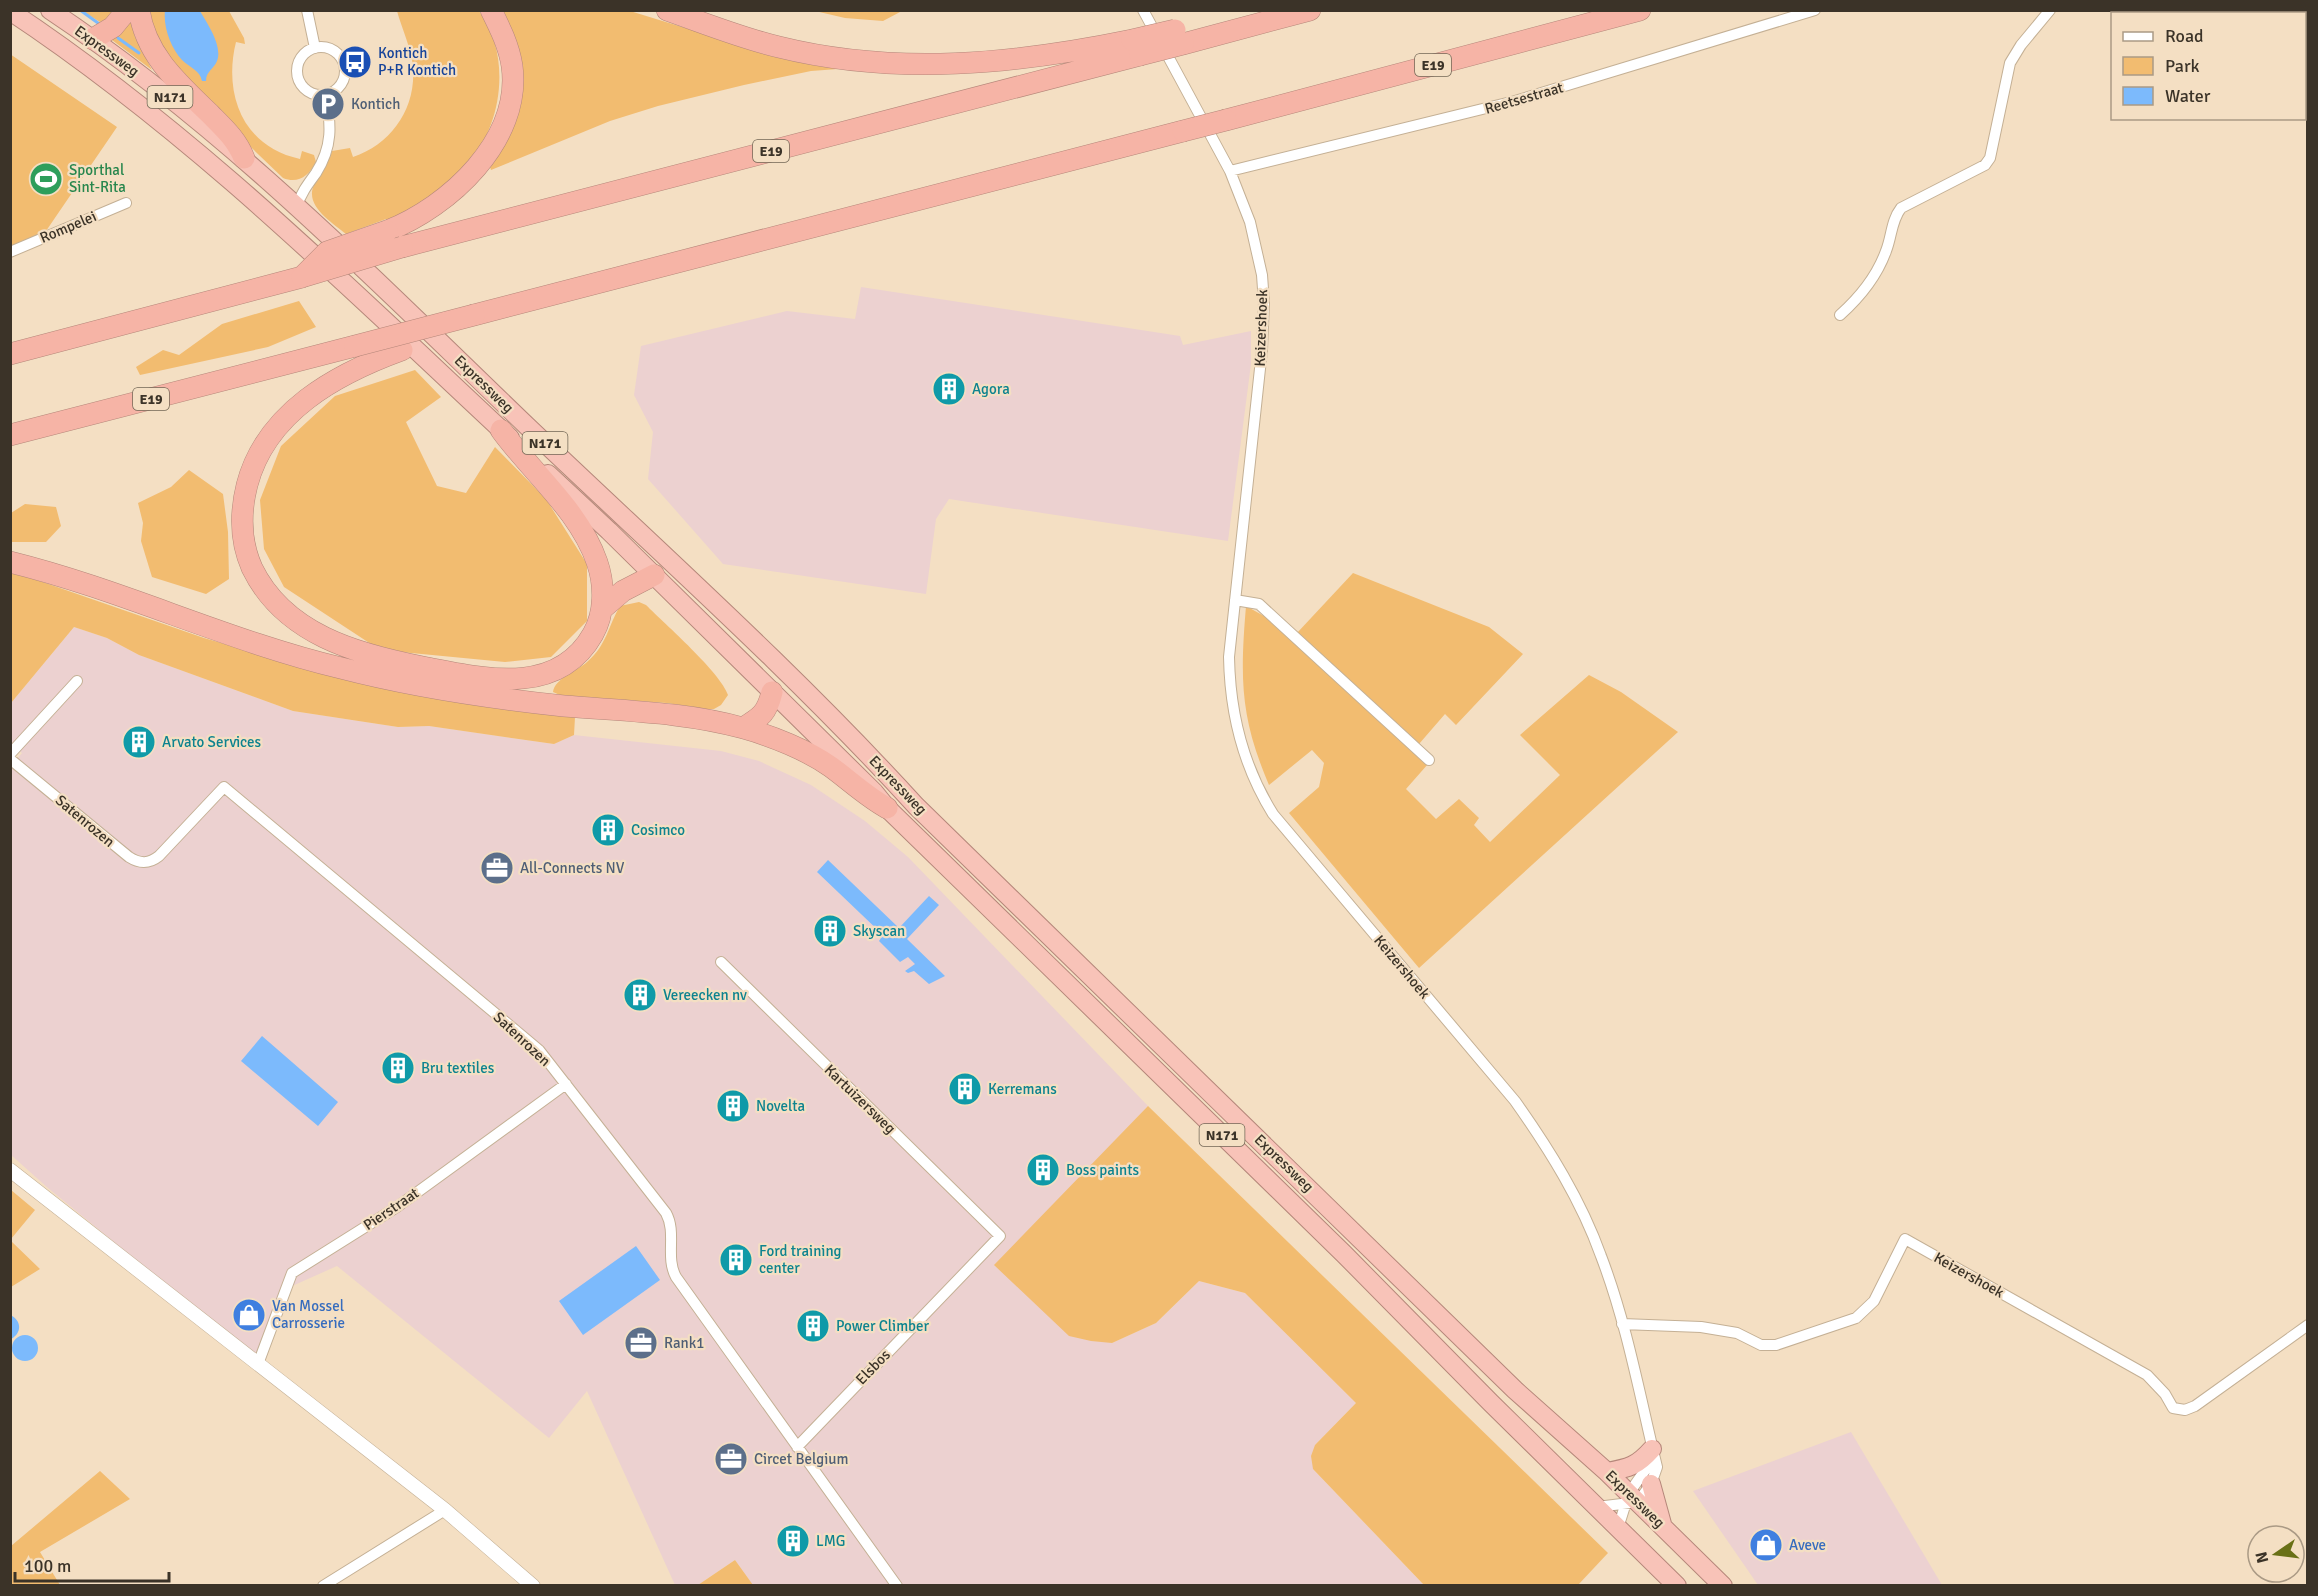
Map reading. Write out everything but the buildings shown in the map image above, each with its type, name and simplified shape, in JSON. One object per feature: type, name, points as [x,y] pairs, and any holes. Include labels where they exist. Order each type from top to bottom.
[{"type":"highway","name":"Expressweg","points":[[50,10],[163,92],[244,158],[331,236],[771,658],[877,763],[916,806],[1515,1389],[1607,1472],[1630,1500],[1662,1524],[1723,1585]]},
{"type":"highway","points":[[62,45],[93,39],[113,27],[127,10]]},
{"type":"highway","points":[[139,10],[146,39],[158,59],[236,141],[244,158]]},
{"type":"highway","points":[[292,280],[327,252],[387,231],[440,203],[467,179],[484,159],[496,138],[511,94],[512,67],[504,36],[490,10]]},
{"type":"highway","points":[[667,10],[780,48],[887,64],[957,65],[1001,62],[1089,49],[1136,48]]},
{"type":"highway","name":"E19","points":[[10,354],[292,280],[402,247],[1136,48],[1179,37],[1216,36],[1310,10]]},
{"type":"highway","name":"E19","points":[[10,435],[1226,120],[1640,10]]},
{"type":"highway","name":"Expressweg","points":[[10,11],[62,45],[142,106],[288,229],[501,430],[654,575],[874,792],[887,808],[1336,1245],[1491,1403],[1676,1585]]},
{"type":"highway","points":[[288,229],[297,206]]},
{"type":"highway","points":[[420,329],[402,350],[371,361],[326,385],[299,405],[277,427],[261,450],[250,472],[242,513],[244,544],[258,580],[272,599],[287,615],[309,630],[330,641],[369,655],[472,676],[510,679],[543,675],[569,663],[589,641],[597,627],[602,609],[603,591],[597,562],[581,529],[501,430]]},
{"type":"highway","points":[[10,562],[103,591],[209,629],[341,669],[437,689],[534,703],[691,717],[743,728],[803,751],[830,766],[868,798],[887,808]]},
{"type":"highway","points":[[602,609],[623,591],[654,575],[680,573]]},
{"type":"highway","points":[[743,728],[762,716],[769,703],[772,692],[771,658]]},
{"type":"highway","points":[[1607,1472],[1629,1468],[1640,1462],[1652,1449]]},
{"type":"highway","points":[[1651,1485],[1662,1524]]},
{"type":"street","points":[[307,10],[315,48]]},
{"type":"street","name":"Keizershoek","points":[[1143,10],[1230,171],[1256,243],[1264,303],[1262,351],[1229,657],[1229,682],[1237,731],[1246,762],[1256,787],[1273,814],[1515,1101],[1567,1181],[1588,1223],[1607,1272],[1622,1324],[1657,1467],[1651,1485]]},
{"type":"street","name":"Reetsestraat","points":[[1230,171],[1515,101],[1815,10]]},
{"type":"street","points":[[1840,315],[1854,302],[1880,265],[1893,221],[1901,208],[1979,168],[1990,158],[2010,63],[2021,45],[2050,10]]},
{"type":"street","points":[[315,48],[335,51],[345,65],[340,86],[326,95],[312,93],[303,87],[298,77],[300,60],[306,52],[315,48]]},
{"type":"street","points":[[297,206],[301,194],[323,161],[330,142],[326,95]]},
{"type":"street","name":"Rompelei","points":[[10,252],[126,203]]},
{"type":"street","points":[[1235,600],[1259,604],[1429,760]]},
{"type":"street","points":[[10,754],[77,681]]},
{"type":"street","name":"Satenrozen","points":[[10,759],[129,857],[140,863],[149,862],[159,856],[224,787],[539,1050],[666,1213],[671,1227],[674,1273],[897,1586]]},
{"type":"street","name":"Kartuizersweg","points":[[721,962],[1000,1236]]},
{"type":"street","name":"Pierstraat","points":[[258,1364],[292,1273],[397,1207],[566,1084]]},
{"type":"street","points":[[10,1170],[445,1510],[533,1586]]},
{"type":"street","name":"Elsbos","points":[[797,1447],[1000,1236]]},
{"type":"street","name":"Keizershoek","points":[[1622,1324],[1710,1328],[1737,1333],[1761,1344],[1776,1345],[1856,1318],[1874,1301],[1905,1239],[2147,1375],[2165,1394],[2173,1408],[2185,1410],[2195,1406],[2307,1325]]},
{"type":"street","points":[[1618,1528],[1646,1469],[1652,1449]]},
{"type":"street","points":[[1597,1507],[1630,1500],[1651,1485]]},
{"type":"street","points":[[323,1586],[445,1510]]},
{"type":"shaded area","points":[[861,287],[1180,336],[1183,345],[1251,331],[1251,364],[1228,541],[949,499],[936,519],[926,594],[723,564],[648,479],[653,432],[634,395],[641,346],[787,311],[855,319]]},
{"type":"shaded area","points":[[74,627],[107,638],[139,655],[293,711],[398,727],[429,726],[554,744],[574,735],[721,751],[759,761],[811,785],[865,821],[908,857],[1148,1106],[995,1266],[1112,1343],[1156,1323],[1199,1281],[1245,1293],[1356,1403],[1315,1445],[1313,1469],[1424,1585],[753,1586],[735,1560],[698,1585],[675,1585],[587,1391],[549,1438],[337,1266],[290,1287],[264,1365],[11,1155],[10,768],[22,753],[11,743],[11,703]]},
{"type":"shaded area","points":[[1851,1432],[1942,1585],[1758,1585],[1693,1491]]},
{"type":"green space","points":[[82,11],[115,11],[109,18],[100,22]]},
{"type":"green space","points":[[143,11],[229,11],[245,44],[236,42],[232,81],[242,116],[251,130],[264,143],[280,153],[300,159],[302,151],[314,155],[316,162],[310,171],[302,178],[288,180],[283,178],[185,84]]},
{"type":"green space","points":[[397,11],[479,11],[496,48],[499,90],[495,111],[479,150],[448,183],[419,204],[387,222],[386,219],[346,234],[316,207],[312,193],[332,151],[350,148],[353,157],[367,151],[389,134],[405,111],[413,83],[413,68],[409,47]]},
{"type":"green space","points":[[502,11],[630,11],[744,46],[838,66],[838,69],[811,71],[658,106],[610,121],[491,170],[490,167],[514,123],[518,51],[512,31]]},
{"type":"green space","points":[[815,11],[902,11],[883,21],[845,18]]},
{"type":"green space","points":[[131,22],[135,37],[152,70],[112,40]]},
{"type":"green space","name":"Sporthal Sint-Rita","points":[[10,54],[117,127],[46,231],[11,247]]},
{"type":"green space","points":[[299,301],[316,327],[268,347],[140,375],[136,367],[163,350],[179,355],[222,324]]},
{"type":"green space","points":[[415,370],[441,397],[406,422],[437,486],[466,493],[495,447],[546,499],[587,564],[587,621],[551,657],[505,662],[380,650],[284,587],[264,549],[260,500],[281,446],[335,396]]},
{"type":"green space","points":[[189,470],[223,494],[228,532],[229,579],[206,594],[152,577],[141,541],[143,523],[138,503],[171,487]]},
{"type":"green space","points":[[25,504],[56,507],[61,526],[46,542],[11,542],[11,513]]},
{"type":"green space","points":[[11,571],[204,638],[280,660],[575,717],[574,735],[554,744],[429,726],[398,727],[293,711],[139,655],[107,638],[74,627],[11,703]]},
{"type":"green space","points":[[1353,573],[1489,627],[1523,654],[1456,725],[1445,714],[1419,744],[1297,633]]},
{"type":"green space","points":[[639,602],[646,605],[715,674],[728,695],[721,705],[714,709],[706,709],[667,703],[562,696],[553,692],[558,683],[567,675],[594,656],[620,606]]},
{"type":"green space","points":[[1246,606],[1273,621],[1428,764],[1406,789],[1436,819],[1459,799],[1479,818],[1474,825],[1490,842],[1560,775],[1520,735],[1589,675],[1621,692],[1678,732],[1419,968],[1289,813],[1319,787],[1324,763],[1312,750],[1269,785],[1252,739],[1244,697],[1243,655]]},
{"type":"green space","points":[[1148,1106],[1608,1553],[1578,1585],[1424,1585],[1313,1469],[1311,1456],[1315,1445],[1356,1403],[1245,1293],[1199,1281],[1156,1323],[1112,1343],[1091,1341],[1069,1336],[994,1265]]},
{"type":"green space","points":[[11,1190],[35,1210],[11,1239]]},
{"type":"green space","points":[[11,1241],[40,1269],[11,1287]]},
{"type":"green space","points":[[100,1471],[130,1499],[40,1552],[60,1585],[11,1585],[11,1546]]},
{"type":"green space","points":[[735,1560],[753,1585],[698,1585]]},
{"type":"water","points":[[165,10],[200,11],[218,49],[216,64],[207,75],[206,81],[202,81],[199,74],[174,50],[167,30]]},
{"type":"water","points":[[828,860],[899,928],[929,896],[939,905],[907,939],[945,976],[929,984],[914,971],[908,973],[905,971],[915,964],[908,957],[900,962],[879,941],[883,935],[817,872]]},
{"type":"water","points":[[262,1036],[338,1102],[318,1126],[241,1061]]},
{"type":"water","points":[[636,1246],[660,1280],[583,1335],[559,1301]]},
{"type":"water","points":[[10,1315],[17,1320],[19,1327],[11,1339]]},
{"type":"water","points":[[25,1335],[34,1339],[38,1348],[34,1357],[25,1361],[16,1357],[12,1348],[16,1339]]},
{"type":"waterway","points":[[80,10],[98,23]]},
{"type":"waterway","points":[[118,38],[139,53]]},
{"type":"place","name":"Kontich P+R Kontich","points":[[355,62]]},
{"type":"place","name":"Kontich","points":[[328,104]]},
{"type":"place","name":"Sporthal Sint-Rita","points":[[46,179]]},
{"type":"place","name":"Agora","points":[[949,389]]},
{"type":"place","name":"Arvato Services","points":[[139,742]]},
{"type":"place","name":"Cosimco","points":[[608,830]]},
{"type":"place","name":"All-Connects NV","points":[[497,868]]},
{"type":"place","name":"Skyscan","points":[[830,931]]},
{"type":"place","name":"Vereecken nv","points":[[640,995]]},
{"type":"place","name":"Bru textiles","points":[[398,1068]]},
{"type":"place","name":"Kerremans","points":[[965,1089]]},
{"type":"place","name":"Novelta","points":[[733,1106]]},
{"type":"place","name":"Boss paints","points":[[1043,1170]]},
{"type":"place","name":"Ford training center","points":[[736,1260]]},
{"type":"place","name":"Van Mossel Carrosserie","points":[[249,1315]]},
{"type":"place","name":"Power Climber","points":[[813,1326]]},
{"type":"place","name":"Rank1","points":[[641,1343]]},
{"type":"place","name":"Circet Belgium","points":[[731,1459]]},
{"type":"place","name":"LMG","points":[[793,1541]]},
{"type":"place","name":"Aveve","points":[[1766,1545]]}]
